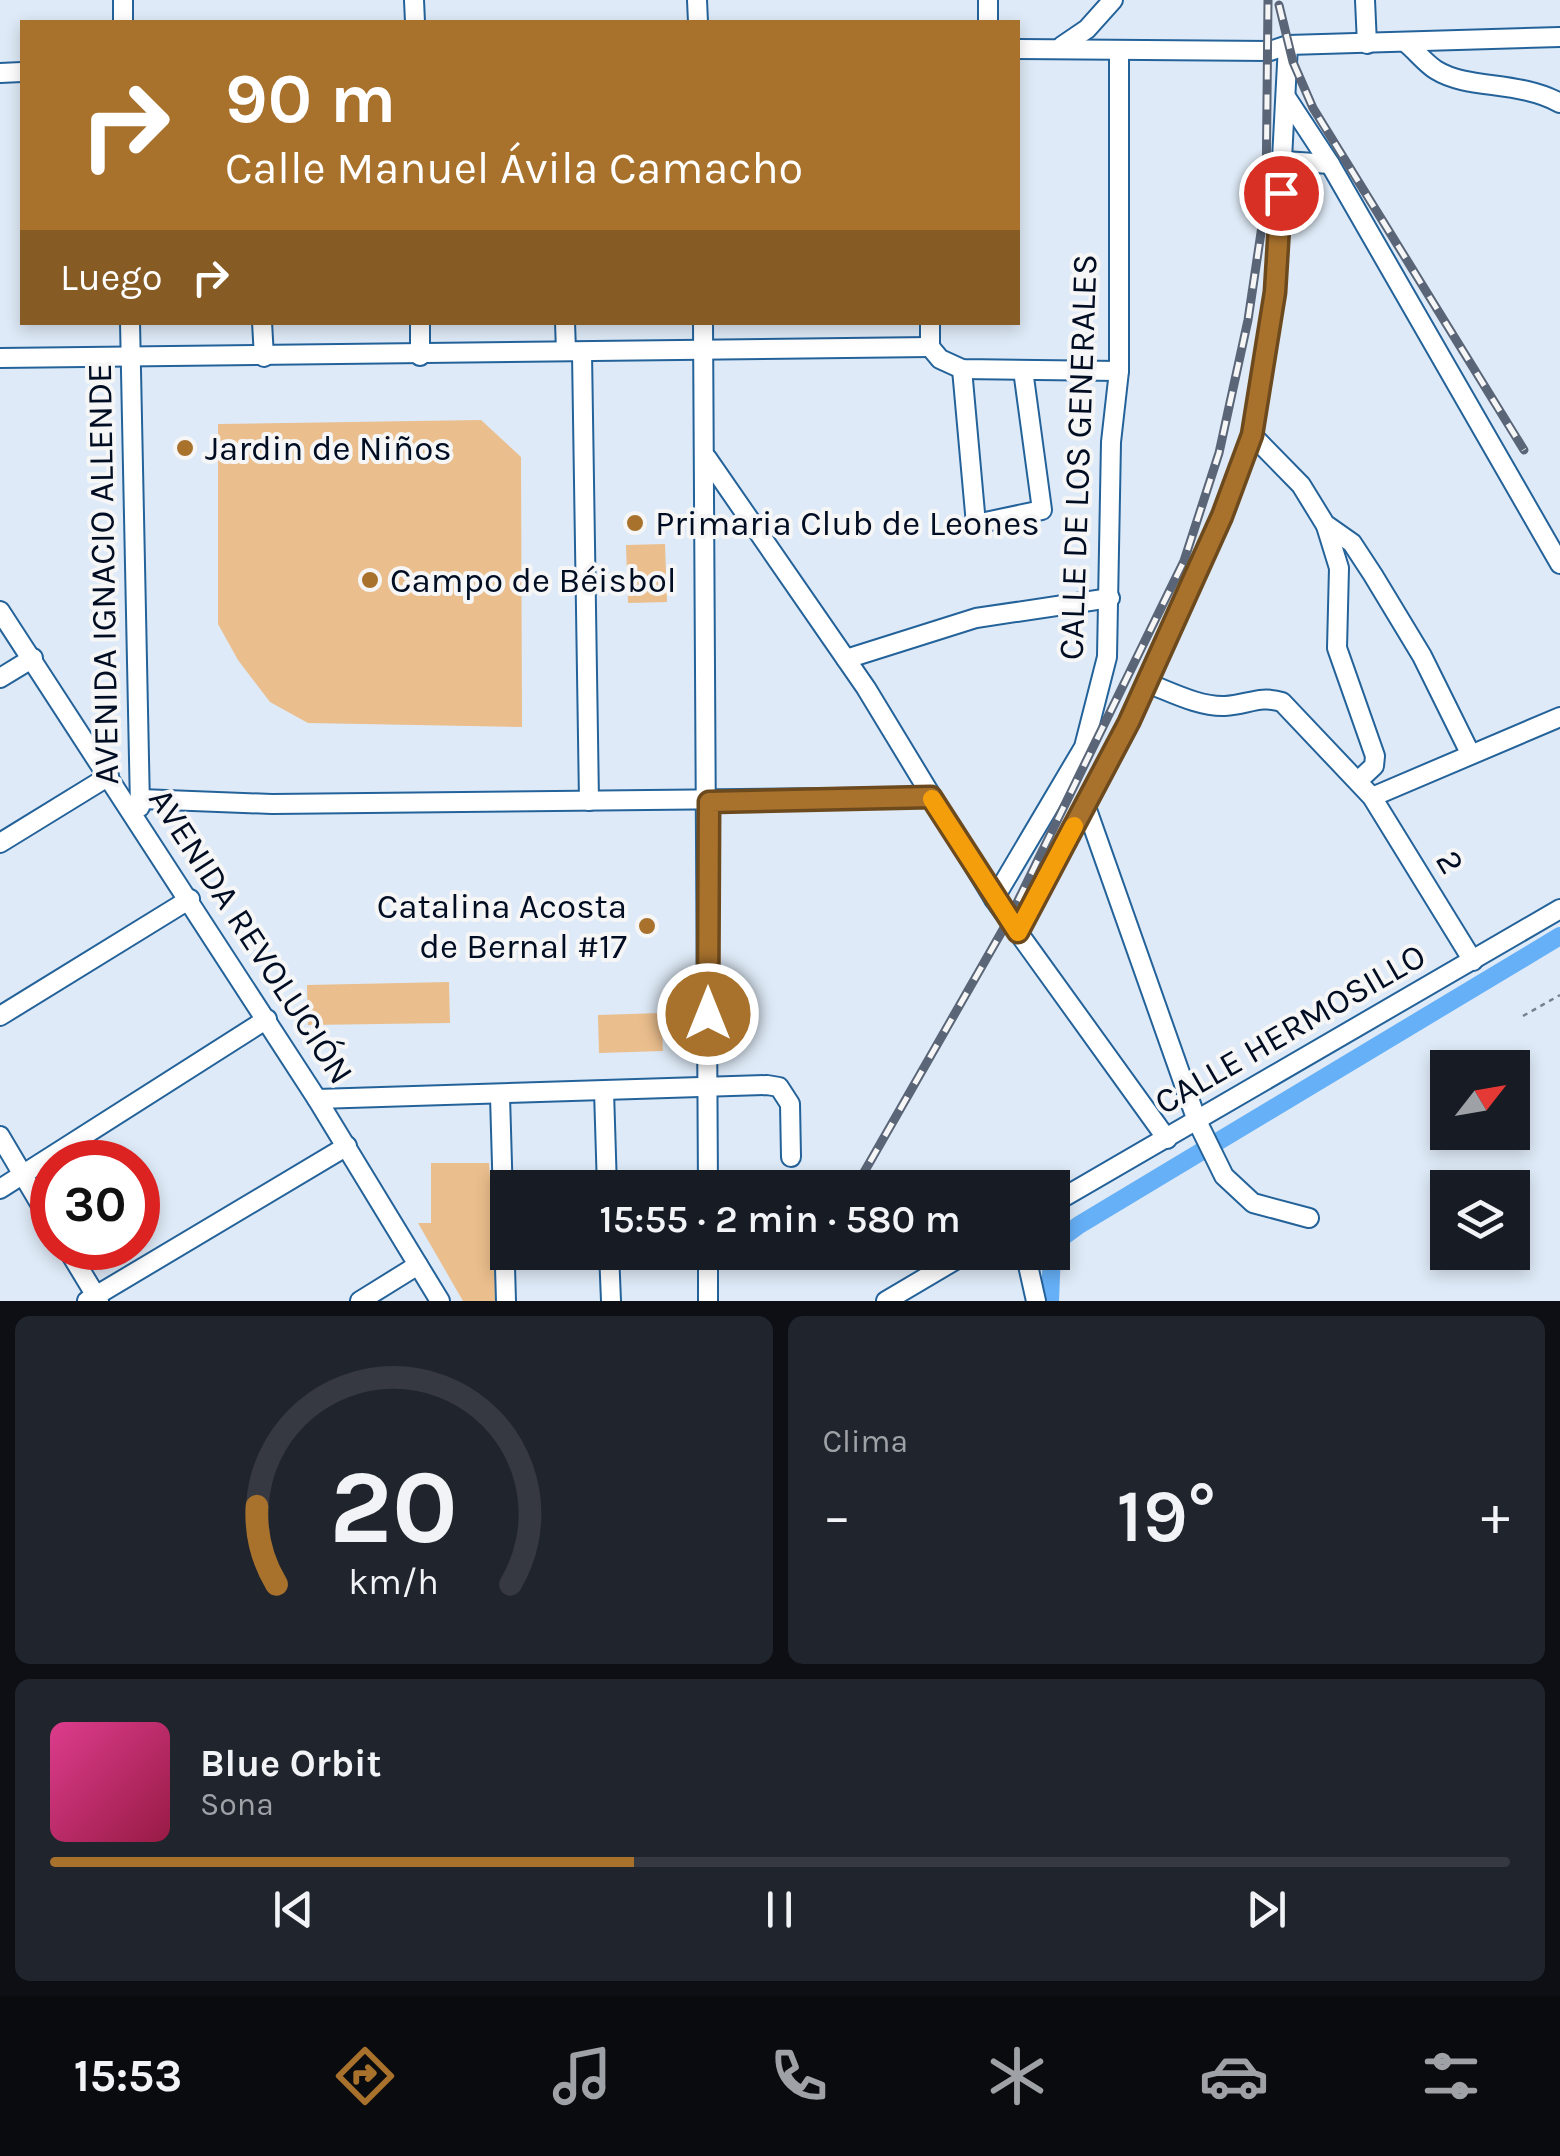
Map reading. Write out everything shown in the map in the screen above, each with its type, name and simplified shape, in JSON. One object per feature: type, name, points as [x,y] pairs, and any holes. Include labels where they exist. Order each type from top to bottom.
[{"type":"street","points":[[1061,47],[1087,30],[1113,0]]},
{"type":"street","points":[[1365,0],[1367,44]]},
{"type":"street","points":[[1020,49],[1270,50],[1288,45],[1560,37]]},
{"type":"street","points":[[1406,43],[1436,70],[1459,79],[1517,85],[1560,103]]},
{"type":"street","points":[[1018,932],[1147,683],[1222,516],[1252,435],[1275,292],[1288,45]]},
{"type":"street","name":"CALLE DE LOS GENERALES","points":[[994,899],[1084,746],[1107,657],[1111,442],[1119,371],[1120,50]]},
{"type":"street","points":[[1286,97],[1330,164],[1560,564]]},
{"type":"street","points":[[1284,160],[1330,164]]},
{"type":"street","name":"AVENIDA IGNACIO ALLENDE","points":[[130,325],[140,824]]},
{"type":"street","points":[[262,325],[264,357]]},
{"type":"street","points":[[420,325],[420,356]]},
{"type":"street","points":[[566,325],[574,352],[589,801]]},
{"type":"street","points":[[703,325],[709,802],[708,1170]]},
{"type":"street","points":[[930,325],[930,347],[940,359],[962,369],[1119,371]]},
{"type":"street","points":[[0,358],[930,347]]},
{"type":"street","points":[[962,369],[976,524],[1042,510],[1023,370]]},
{"type":"street","points":[[1252,435],[1301,485],[1325,524],[1340,568],[1337,648],[1375,756],[1374,766],[1359,780]]},
{"type":"street","points":[[707,458],[846,659],[994,899],[1166,1138]]},
{"type":"street","points":[[1325,524],[1352,543],[1373,575],[1422,656],[1470,754]]},
{"type":"street","points":[[846,659],[976,618],[1110,598]]},
{"type":"street","name":"AVENIDA REVOLUCIÓN","points":[[0,611],[318,1098],[440,1301]]},
{"type":"street","points":[[0,678],[33,658]]},
{"type":"street","name":"2","points":[[1147,683],[1197,702],[1225,706],[1266,697],[1282,702],[1316,743],[1372,796],[1473,961]]},
{"type":"street","points":[[1372,796],[1560,717]]},
{"type":"street","points":[[0,844],[109,776]]},
{"type":"street","points":[[141,799],[272,804],[931,797]]},
{"type":"street","points":[[1086,804],[1197,1121],[1224,1176],[1253,1204],[1310,1218]]},
{"type":"street","points":[[0,1016],[190,900]]},
{"type":"street","name":"CALLE HERMOSILLO","points":[[1070,1194],[1560,909]]},
{"type":"street","points":[[0,1188],[267,1020]]},
{"type":"street","points":[[318,1098],[500,1096],[767,1085],[779,1087],[787,1094],[790,1157]]},
{"type":"street","points":[[604,1091],[606,1170]]},
{"type":"street","points":[[500,1096],[506,1301]]},
{"type":"street","points":[[0,1136],[30,1188]]},
{"type":"street","points":[[79,1270],[94,1299],[347,1146]]},
{"type":"street","points":[[360,1301],[418,1265]]},
{"type":"street","points":[[610,1270],[611,1301]]},
{"type":"street","points":[[708,1270],[708,1301]]},
{"type":"street","points":[[886,1301],[938,1270]]},
{"type":"street","points":[[1030,1270],[1036,1301]]},
{"type":"path","points":[[1524,1016],[1560,995]]},
{"type":"shaded area","name":"Campo de Béisbol","points":[[481,420],[521,457],[522,727],[308,723],[270,702],[238,660],[218,624],[218,424]]},
{"type":"shaded area","points":[[665,544],[667,602],[628,603],[626,545]]},
{"type":"shaded area","points":[[449,982],[450,1023],[308,1025],[307,985]]},
{"type":"shaded area","points":[[661,1013],[663,1051],[599,1053],[598,1015]]},
{"type":"shaded area","points":[[431,1163],[489,1163],[490,1270],[497,1270],[499,1301],[463,1301],[418,1223],[431,1223]]},
{"type":"waterway","points":[[1070,1232],[1560,936]]},
{"type":"waterway","points":[[1050,1301],[1051,1270]]},
{"type":"railway","points":[[865,1170],[1009,919],[1184,561],[1219,453],[1248,320],[1266,199],[1268,0]]},
{"type":"railway","points":[[1279,5],[1293,62],[1313,108],[1524,450]]},
{"type":"slow traffic","points":[[932,799],[1018,932],[1074,826]]},
{"type":"place","name":"Jardin de Niños","points":[[185,448]]},
{"type":"place","name":"Primaria Club de Leones","points":[[635,523]]},
{"type":"place","name":"Campo de Béisbol","points":[[370,580]]},
{"type":"place","name":"Catalina Acosta de Bernal #17","points":[[647,926]]},
{"type":"route","points":[[708,1014],[709,802],[931,797],[1018,932],[1129,722],[1222,516],[1252,435],[1275,292],[1281,193]]}]
